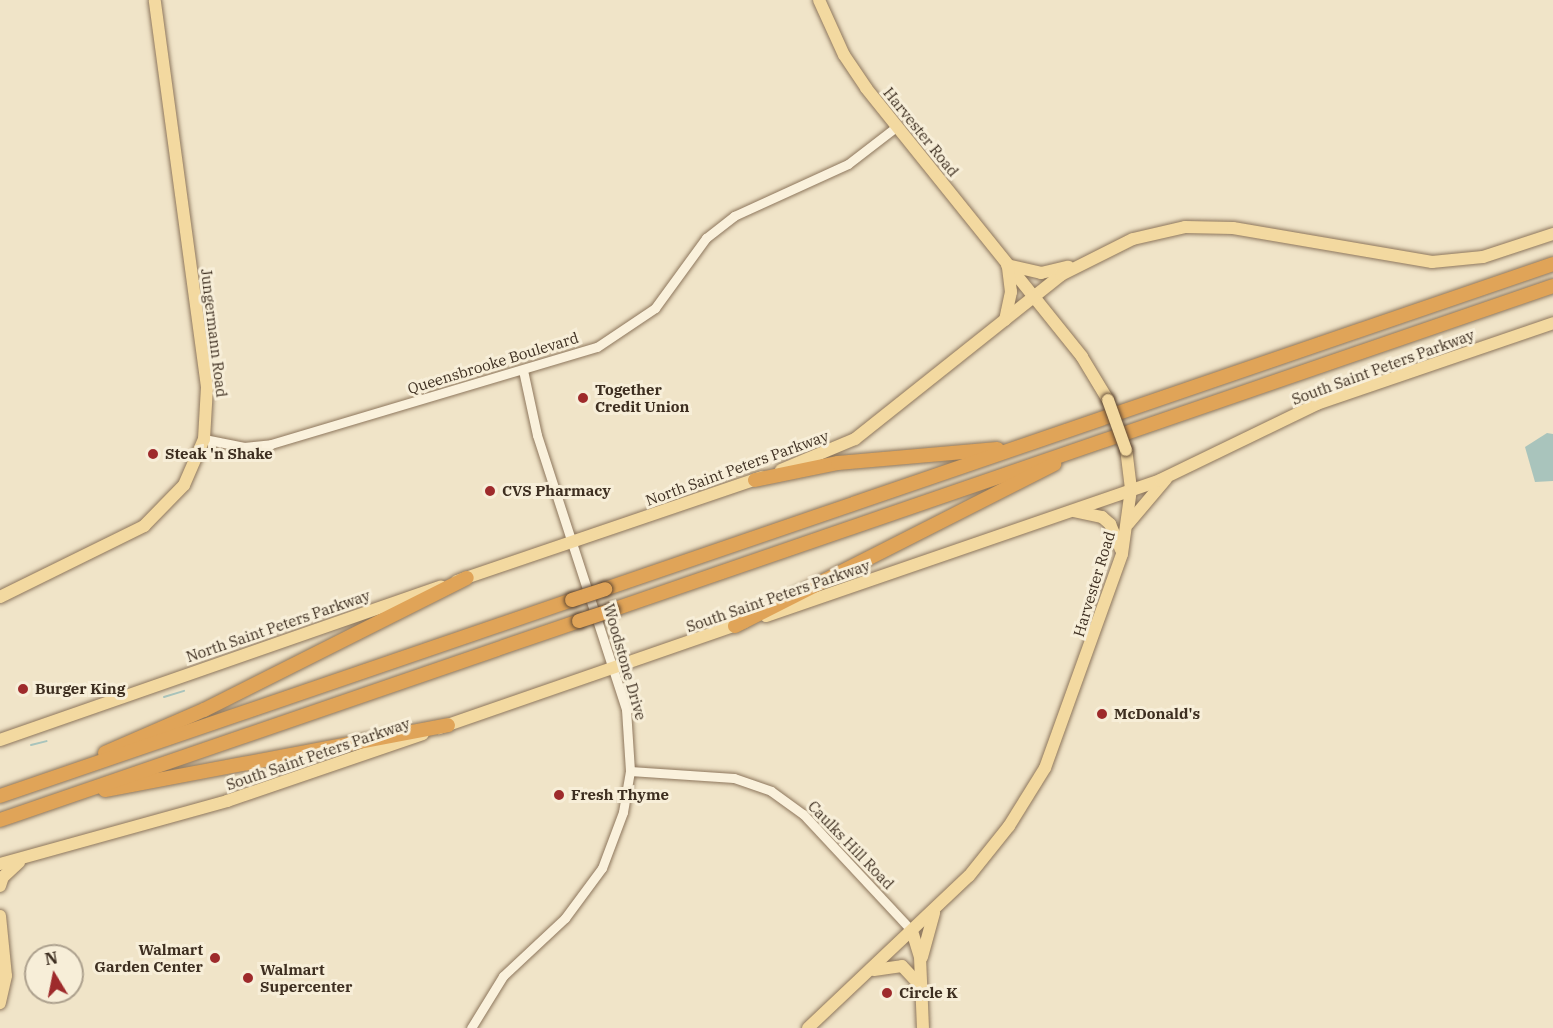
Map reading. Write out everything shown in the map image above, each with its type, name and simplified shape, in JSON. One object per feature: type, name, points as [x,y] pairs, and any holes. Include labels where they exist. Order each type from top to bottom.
[{"type":"highway","points":[[0,796],[1553,264]]},
{"type":"highway","points":[[0,820],[1553,286]]},
{"type":"highway","points":[[755,480],[838,463],[1025,445]]},
{"type":"highway","points":[[735,626],[1083,447]]},
{"type":"highway","points":[[66,774],[467,579]]},
{"type":"highway","points":[[82,792],[133,787],[448,725]]},
{"type":"main road","name":"Jungermann Road","points":[[0,597],[144,526],[184,485],[204,439],[207,387],[155,0]]},
{"type":"main road","name":"Harvester Road","points":[[808,1028],[935,909],[1009,826],[1045,768],[1122,554],[1128,524],[1131,489],[1126,450],[1108,400],[1082,357],[896,127],[844,54],[819,0]]},
{"type":"main road","name":"North Saint Peters Parkway","points":[[0,740],[755,480],[855,439],[1074,266],[1133,238],[1185,228],[1233,228],[1432,262],[1483,257],[1553,234]]},
{"type":"main road","points":[[1005,321],[1011,292],[1007,265],[1041,273],[1074,266]]},
{"type":"main road","name":"South Saint Peters Parkway","points":[[0,864],[226,801],[1168,477],[1317,404],[1553,323]]},
{"type":"main road","points":[[1128,524],[1168,477]]},
{"type":"main road","points":[[1064,512],[1088,511],[1102,517],[1116,535],[1122,554]]},
{"type":"main road","points":[[0,886],[8,870],[24,858]]},
{"type":"main road","points":[[920,967],[935,909]]},
{"type":"main road","points":[[0,915],[6,976],[0,1003]]},
{"type":"main road","points":[[912,931],[920,967],[923,1028]]},
{"type":"main road","points":[[865,975],[888,965],[902,966],[920,985]]},
{"type":"street","name":"Queensbrooke Boulevard","points":[[204,439],[244,447],[271,444],[597,347],[654,309],[693,254],[723,224],[754,204],[848,164],[896,127]]},
{"type":"street","name":"Woodstone Drive","points":[[471,1028],[503,976],[565,918],[602,868],[623,812],[630,771],[626,709],[537,435],[523,370]]},
{"type":"street","name":"Caulks Hill Road","points":[[630,771],[734,778],[771,791],[803,814],[912,931]]},
{"type":"water","points":[[1547,433],[1553,434],[1553,481],[1535,482],[1525,447]]},
{"type":"waterway","points":[[164,697],[184,691]]},
{"type":"waterway","points":[[31,745],[47,741]]},
{"type":"place","name":"Together Credit Union","points":[[583,398]]},
{"type":"place","name":"Steak 'n Shake","points":[[153,454]]},
{"type":"place","name":"CVS Pharmacy","points":[[490,491]]},
{"type":"place","name":"Burger King","points":[[23,689]]},
{"type":"place","name":"McDonald's","points":[[1102,714]]},
{"type":"place","name":"Fresh Thyme","points":[[559,795]]},
{"type":"place","name":"Walmart Garden Center","points":[[215,958]]},
{"type":"place","name":"Walmart Supercenter","points":[[248,978]]},
{"type":"place","name":"Circle K","points":[[887,993]]}]
